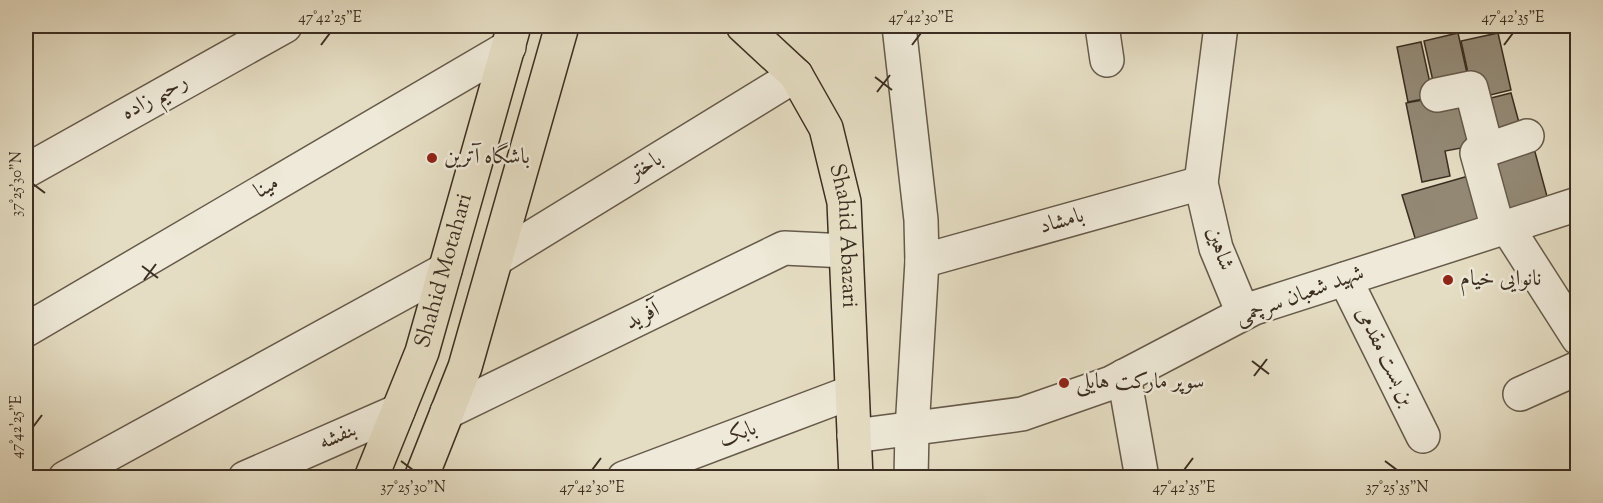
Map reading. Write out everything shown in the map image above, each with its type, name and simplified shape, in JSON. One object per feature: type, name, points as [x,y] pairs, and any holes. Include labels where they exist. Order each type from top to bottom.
[{"type":"main road","name":"Shahid Motahari","points":[[421,477],[465,367],[562,26]]},
{"type":"main road","name":"Shahid Abazari","points":[[743,26],[796,75],[826,128],[844,202],[856,477]]},
{"type":"main road","points":[[765,26],[796,75]]},
{"type":"main road","name":"Shahid Motahari","points":[[371,477],[422,352],[511,36]]},
{"type":"street","name":"رحیم زاده","points":[[26,171],[285,26]]},
{"type":"street","points":[[899,26],[921,220],[922,261],[911,477]]},
{"type":"street","points":[[1102,26],[1107,60]]},
{"type":"street","points":[[1201,183],[1221,26]]},
{"type":"street","name":"مینا","points":[[26,330],[511,36]]},
{"type":"street","name":"باختر","points":[[496,259],[796,75]]},
{"type":"street","points":[[1437,95],[1471,88],[1487,150]]},
{"type":"street","points":[[1527,136],[1478,153],[1502,228],[1578,338]]},
{"type":"street","name":"بامشاد","points":[[922,261],[1201,183]]},
{"type":"street","name":"شاهین","points":[[1201,183],[1216,248],[1243,313]]},
{"type":"street","name":"شهید شعبان سرچمی","points":[[854,436],[1022,414],[1111,383],[1254,308],[1578,204]]},
{"type":"street","name":"آفرید","points":[[447,412],[784,248],[846,251]]},
{"type":"street","points":[[65,477],[445,270]]},
{"type":"street","name":"بن بست مقدمی","points":[[1345,279],[1423,436]]},
{"type":"street","points":[[1520,394],[1578,368]]},
{"type":"street","points":[[1124,376],[1142,477]]},
{"type":"street","name":"بابک","points":[[624,477],[852,392]]},
{"type":"street","name":"بنفشه","points":[[245,477],[398,411]]},
{"type":"building","points":[[1458,33],[1469,82],[1435,90],[1424,41]]},
{"type":"building","points":[[1498,33],[1511,90],[1482,97],[1470,82],[1461,41]]},
{"type":"building","points":[[1421,42],[1433,97],[1408,102],[1397,47]]},
{"type":"building","points":[[1467,92],[1477,145],[1445,151],[1450,176],[1422,182],[1406,103]]},
{"type":"building","points":[[1511,93],[1521,130],[1493,138],[1483,100]]},
{"type":"building","points":[[1532,141],[1548,200],[1500,213],[1484,154]]},
{"type":"building","points":[[1472,175],[1485,221],[1416,241],[1402,195]]},
{"type":"place","name":"باشگاه آترین","points":[[432,158]]},
{"type":"place","name":"نانوایی خیام","points":[[1448,280]]},
{"type":"place","name":"سوپر مارکت هایلی","points":[[1064,383]]}]
